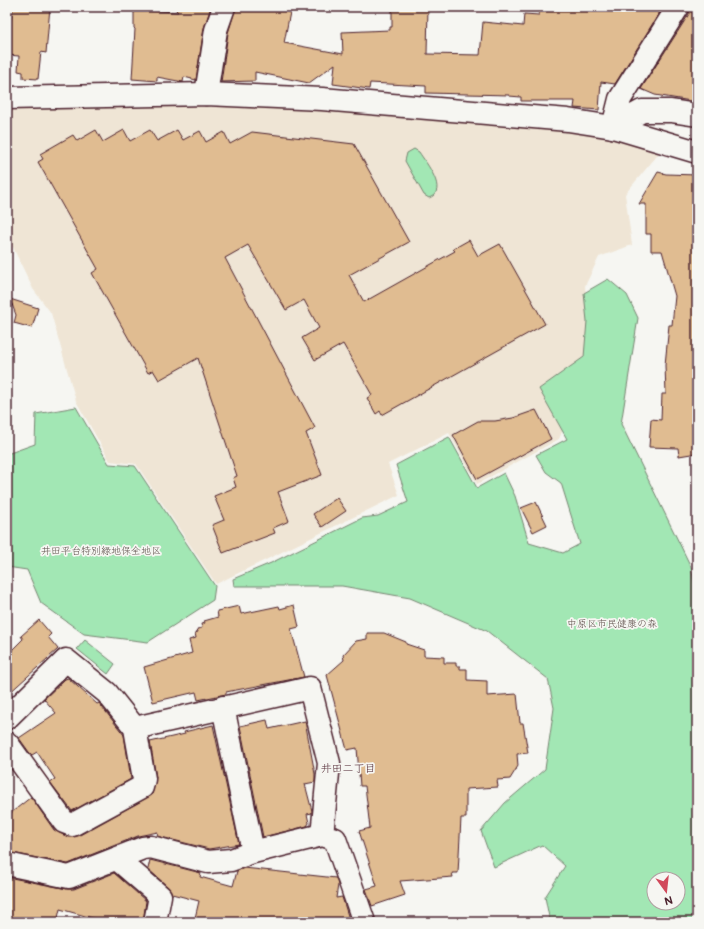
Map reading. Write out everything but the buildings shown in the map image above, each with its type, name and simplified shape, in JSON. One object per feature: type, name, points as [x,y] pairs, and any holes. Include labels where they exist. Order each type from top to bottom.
[{"type":"street","points":[[206,94],[216,30],[224,7]]},
{"type":"street","points":[[613,127],[620,99],[678,7]]},
{"type":"street","points":[[7,98],[206,94],[322,100],[568,120],[613,127],[697,152]]},
{"type":"street","points":[[613,127],[642,111],[671,110],[697,115]]},
{"type":"street","points":[[7,718],[66,660],[107,693],[135,728],[144,779],[142,787],[72,825],[64,822],[7,743]]},
{"type":"street","points":[[135,728],[310,688],[329,763],[322,835]]},
{"type":"street","points":[[223,707],[253,852]]},
{"type":"street","points":[[7,864],[69,877],[142,848],[151,847],[208,862],[231,860],[253,852],[322,835],[335,839],[364,922]]},
{"type":"street","points":[[117,859],[160,896],[155,922]]},
{"type":"shaded area","points":[[129,105],[301,108],[557,130],[608,138],[661,151],[625,194],[632,245],[599,257],[585,286],[592,358],[559,439],[477,484],[449,433],[388,464],[399,495],[216,584],[136,464],[110,461],[76,401],[51,313],[33,289],[7,235],[7,109]]},
{"type":"green space","points":[[414,149],[419,152],[434,176],[437,189],[435,194],[429,198],[424,195],[405,161],[407,153]]},
{"type":"green space","name":"中原区市民健康の森","points":[[608,279],[627,295],[638,318],[621,424],[691,567],[697,597],[697,922],[550,922],[545,897],[565,866],[542,845],[494,867],[481,831],[505,803],[545,769],[554,708],[548,679],[487,631],[410,598],[342,586],[234,586],[233,579],[271,563],[362,518],[378,516],[408,502],[396,465],[449,437],[477,488],[504,473],[515,496],[529,543],[563,553],[580,544],[561,483],[546,472],[536,455],[567,439],[539,389],[584,357],[587,321],[584,293]]},
{"type":"green space","name":"井田平台特別緑地保全地区","points":[[76,407],[109,464],[135,466],[215,586],[213,600],[148,642],[84,634],[41,603],[27,570],[7,567],[7,454],[35,444],[36,414]]},
{"type":"green space","points":[[85,640],[115,664],[108,674],[77,649]]},
{"type":"district","name":"井田二丁目","points":[[348,768]]}]
